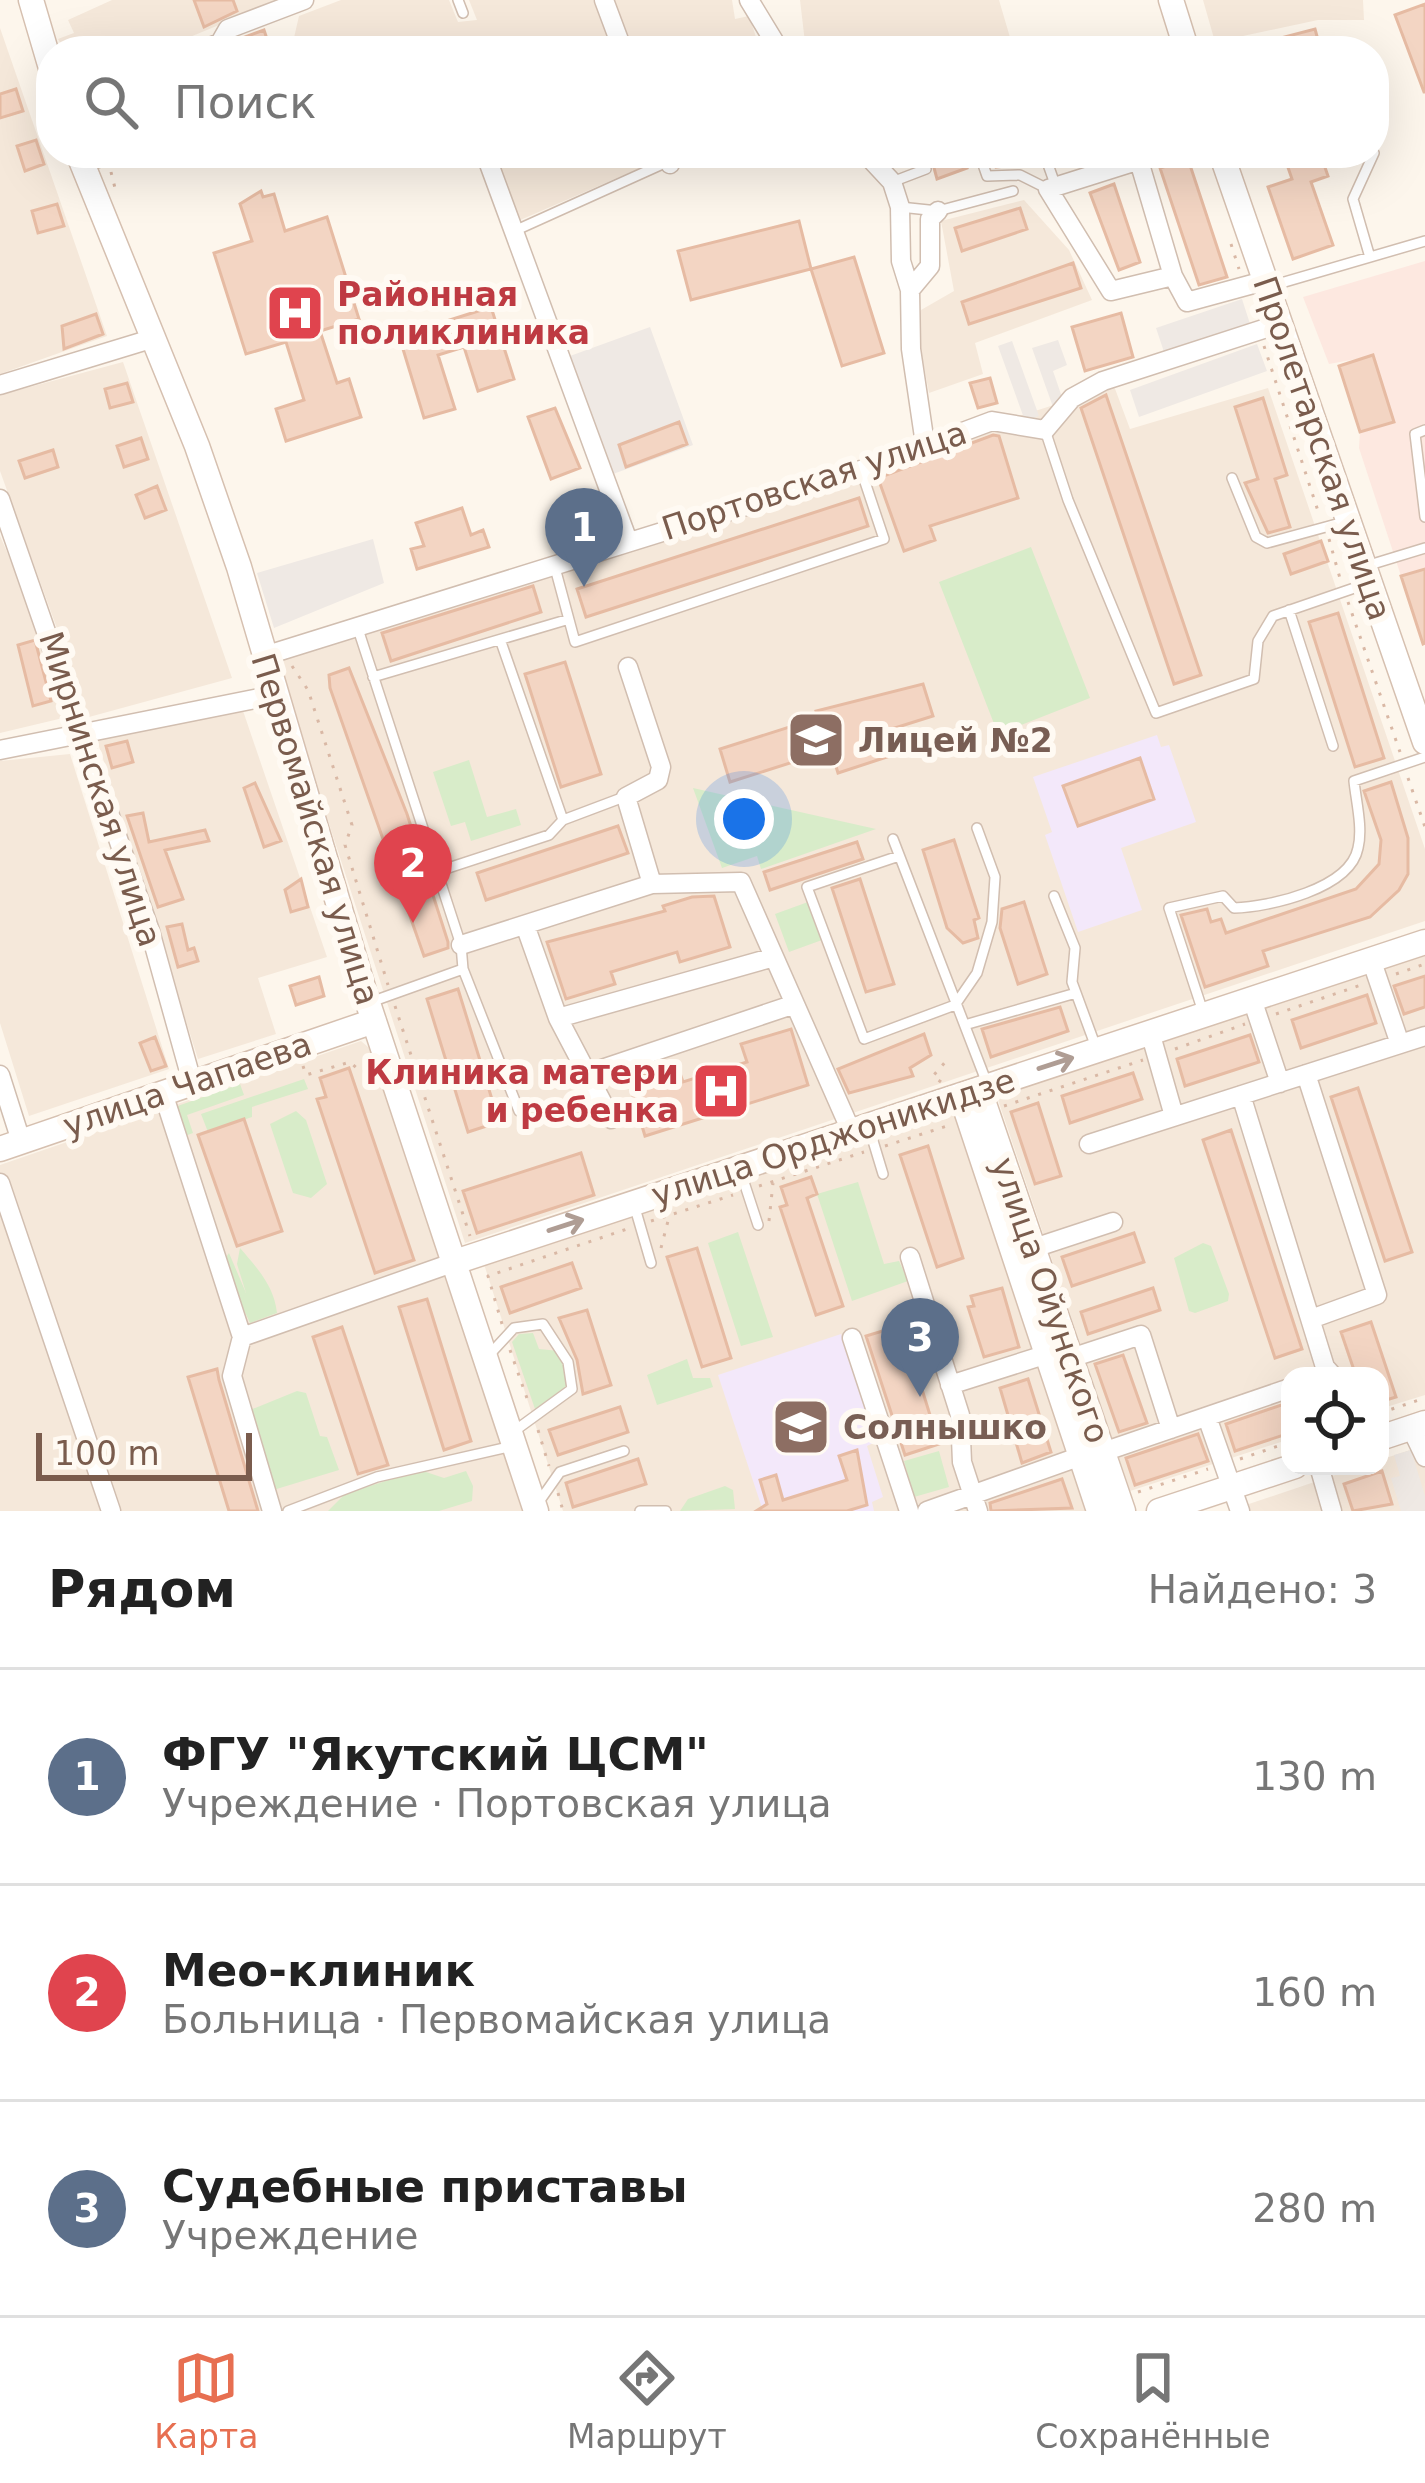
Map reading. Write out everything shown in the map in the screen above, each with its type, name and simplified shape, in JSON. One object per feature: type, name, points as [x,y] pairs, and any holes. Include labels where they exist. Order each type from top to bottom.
[{"type":"street","points":[[31,0],[42,36]]},
{"type":"street","points":[[224,36],[228,29],[304,0]]},
{"type":"street","points":[[604,0],[617,36]]},
{"type":"street","points":[[749,0],[771,36]]},
{"type":"street","points":[[1171,0],[1182,36]]},
{"type":"street","name":"Первомайская улица","points":[[84,168],[204,466],[371,1012],[536,1509]]},
{"type":"street","points":[[489,168],[628,541]]},
{"type":"street","points":[[879,168],[892,182],[900,207],[901,261],[910,290],[910,349],[925,444]]},
{"type":"street","points":[[1093,168],[1052,188],[1112,291],[1173,276]]},
{"type":"street","points":[[1141,168],[1173,276],[1187,302],[1258,285]]},
{"type":"street","name":"Пролетарская улица","points":[[1225,168],[1270,327],[1415,677],[1425,742]]},
{"type":"street","points":[[910,290],[930,266],[930,219],[938,211]]},
{"type":"street","points":[[1045,430],[1072,398],[1102,381],[1270,327]]},
{"type":"street","points":[[0,385],[151,339]]},
{"type":"street","name":"Портовская улица","points":[[264,656],[861,470],[992,421],[1045,430]]},
{"type":"street","name":"Мирнинская улица","points":[[0,500],[149,932],[192,1082]]},
{"type":"street","points":[[628,667],[662,767],[658,780],[626,797],[652,884]]},
{"type":"street","points":[[0,750],[81,730],[275,695]]},
{"type":"street","points":[[461,945],[652,884],[740,882],[795,1004],[860,1128]]},
{"type":"street","points":[[525,925],[558,1018],[611,1119]]},
{"type":"street","name":"улица Орджоникидзе","points":[[242,1337],[860,1128],[983,1094],[1097,1050],[1153,1044],[1204,1015],[1256,1009],[1375,970],[1425,942]]},
{"type":"street","points":[[558,1018],[774,957]]},
{"type":"street","points":[[1375,970],[1400,1044]]},
{"type":"street","points":[[587,1074],[795,1004]]},
{"type":"street","points":[[1256,1009],[1280,1083]]},
{"type":"street","name":"улица Чапаева","points":[[10,1145],[163,1093],[371,1012]]},
{"type":"street","points":[[1089,1144],[1425,1036]]},
{"type":"street","points":[[1153,1044],[1174,1116]]},
{"type":"street","points":[[1306,1074],[1377,1295],[1312,1319]]},
{"type":"street","points":[[0,1075],[10,1145]]},
{"type":"street","points":[[163,1093],[242,1337],[232,1376],[272,1511]]},
{"type":"street","name":"улица Ойунского","points":[[983,1094],[1034,1248],[1062,1354]]},
{"type":"street","name":"улица Ойунского","points":[[983,1094],[1092,1454],[1121,1499]]},
{"type":"street","points":[[1241,1095],[1327,1367]]},
{"type":"street","points":[[0,1184],[111,1511]]},
{"type":"street","points":[[1034,1248],[1114,1222]]},
{"type":"street","points":[[910,1257],[950,1385],[975,1504]]},
{"type":"street","points":[[950,1385],[1141,1335],[1171,1430]]},
{"type":"street","points":[[852,1338],[909,1511]]},
{"type":"street","points":[[927,1511],[975,1504],[1092,1454],[1281,1391]]},
{"type":"street","points":[[1208,1417],[1232,1487]]},
{"type":"street","points":[[1389,1435],[1418,1425],[1425,1457]]},
{"type":"street","points":[[1160,1511],[1281,1471]]},
{"type":"street","points":[[1322,1475],[1332,1511]]},
{"type":"lane","points":[[458,0],[463,13]]},
{"type":"lane","points":[[512,232],[648,168]]},
{"type":"lane","points":[[892,182],[926,168]]},
{"type":"lane","points":[[984,168],[987,176],[1020,175],[1052,188]]},
{"type":"lane","points":[[1047,168],[1052,188]]},
{"type":"lane","points":[[1367,168],[1353,199],[1369,254]]},
{"type":"lane","points":[[900,207],[938,211],[1013,191]]},
{"type":"lane","points":[[1258,285],[1425,241]]},
{"type":"lane","points":[[1045,430],[1068,500],[1156,713],[1254,679],[1265,624],[1289,610],[1344,591],[1425,548]]},
{"type":"lane","points":[[1425,430],[1415,434],[1425,517]]},
{"type":"lane","points":[[554,564],[575,642],[884,539],[861,470]]},
{"type":"lane","points":[[1232,478],[1256,537],[1267,543],[1349,520]]},
{"type":"lane","points":[[1289,610],[1333,746]]},
{"type":"lane","points":[[373,677],[566,620]]},
{"type":"lane","points":[[358,628],[461,945],[463,969],[519,1111]]},
{"type":"lane","points":[[501,642],[563,820]]},
{"type":"lane","points":[[1204,1015],[1169,908],[1223,896],[1234,908],[1251,908],[1328,882],[1347,870],[1358,850],[1354,781],[1425,757]]},
{"type":"lane","points":[[436,872],[549,835],[563,820],[626,797]]},
{"type":"lane","points":[[899,856],[807,887],[864,1039],[955,1005],[977,973],[992,922],[995,877],[977,828]]},
{"type":"lane","points":[[893,838],[955,1005],[968,1024],[983,1094]]},
{"type":"lane","points":[[1054,896],[1075,948],[1076,993],[1097,1050]]},
{"type":"lane","points":[[371,1012],[463,969]]},
{"type":"lane","points":[[968,1024],[1076,993]]},
{"type":"lane","points":[[860,1128],[884,1174]]},
{"type":"lane","points":[[739,1168],[764,1224]]},
{"type":"lane","points":[[633,1203],[654,1261]]},
{"type":"lane","points":[[288,1511],[377,1477],[513,1439],[572,1389],[568,1362],[543,1324],[514,1328],[487,1358]]},
{"type":"lane","points":[[536,1509],[560,1472],[624,1450]]},
{"type":"lane","points":[[640,1511],[666,1511]]},
{"type":"path","points":[[1230,243],[1258,285]]},
{"type":"path","points":[[1270,327],[1324,528],[1425,827]]},
{"type":"path","points":[[983,1094],[1375,970],[1425,964]]},
{"type":"path","points":[[764,1224],[774,1181]]},
{"type":"path","points":[[654,1261],[670,1215]]},
{"type":"path","points":[[1389,1410],[1425,1398]]},
{"type":"path","points":[[1121,1499],[1232,1487],[1281,1449]]},
{"type":"shaded area","points":[[112,0],[280,0],[192,36],[66,36],[74,33],[68,20]]},
{"type":"shaded area","points":[[341,0],[449,0],[458,22],[477,20],[469,0],[593,0],[609,36],[294,36],[299,16]]},
{"type":"shaded area","points":[[610,0],[732,0],[735,19],[749,16],[756,36],[623,36]]},
{"type":"shaded area","points":[[800,0],[999,0],[1010,36],[804,36]]},
{"type":"shaded area","points":[[1203,0],[1363,0],[1364,20],[1318,20],[1243,36],[1213,36]]},
{"type":"shaded area","points":[[0,28],[36,132],[36,168],[49,168],[107,336],[0,374]]},
{"type":"shaded area","points":[[499,168],[640,168],[518,221]]},
{"type":"shaded area","points":[[1024,200],[1069,250],[1092,300],[975,343],[983,374],[929,393],[917,330],[921,310],[954,291],[941,221]]},
{"type":"shaded area","points":[[1425,261],[1425,569],[1401,576],[1359,448],[1360,432],[1394,421],[1373,356],[1329,364],[1303,297]]},
{"type":"shaded area","points":[[1242,299],[1251,327],[1165,355],[1156,328]]},
{"type":"shaded area","points":[[650,327],[693,445],[613,474],[570,356]]},
{"type":"shaded area","points":[[1058,340],[1067,365],[1053,371],[1064,403],[1053,407],[1032,348]]},
{"type":"shaded area","points":[[1012,341],[1039,416],[1025,421],[998,346]]},
{"type":"shaded area","points":[[1257,344],[1267,371],[1139,417],[1130,390]]},
{"type":"shaded area","points":[[123,362],[232,678],[89,717],[0,471],[0,395]]},
{"type":"shaded area","points":[[1114,386],[1130,429],[1268,388],[1425,849],[1425,921],[465,1243],[273,651]]},
{"type":"shaded area","points":[[0,536],[22,586],[63,718],[0,733]]},
{"type":"shaded area","points":[[373,539],[384,583],[274,628],[257,573]]},
{"type":"shaded area","points":[[240,702],[327,957],[258,978],[276,1034],[198,1059],[97,740]]},
{"type":"shaded area","points":[[1157,735],[1161,747],[1169,745],[1196,822],[1121,848],[1142,910],[1078,932],[1045,835],[1052,832],[1033,777]]},
{"type":"shaded area","points":[[70,754],[169,1069],[29,1116],[0,1023],[0,761]]},
{"type":"shaded area","points":[[1425,956],[1425,1395],[1389,1406],[1389,1367],[1281,1367],[1281,1442],[1130,1491],[996,1094]]},
{"type":"shaded area","points":[[361,1041],[375,1053],[522,1511],[0,1511],[0,1165]]},
{"type":"shaded area","points":[[960,1108],[1093,1511],[563,1511],[483,1261]]},
{"type":"shaded area","name":"Солнышко","points":[[841,1334],[867,1409],[873,1443],[867,1446],[883,1497],[872,1502],[874,1511],[763,1511],[718,1375]]},
{"type":"shaded area","points":[[1425,1445],[1425,1511],[1228,1511],[1335,1475],[1389,1475],[1389,1457]]},
{"type":"shaded area","points":[[1411,1450],[1425,1511],[1401,1511],[1391,1478],[1400,1476],[1394,1455]]},
{"type":"green space","points":[[1031,547],[1090,698],[998,734],[939,582]]},
{"type":"green space","points":[[469,760],[487,817],[516,809],[521,825],[471,841],[465,822],[451,826],[433,772]]},
{"type":"green space","points":[[693,788],[876,829],[761,869],[757,856],[722,868]]},
{"type":"green space","points":[[808,902],[822,940],[789,952],[775,914]]},
{"type":"green space","points":[[304,1079],[308,1089],[252,1107],[252,1117],[208,1132],[201,1114]]},
{"type":"green space","points":[[240,1084],[244,1095],[187,1115],[193,1133],[182,1137],[172,1108]]},
{"type":"green space","points":[[296,1111],[306,1120],[327,1184],[311,1198],[293,1193],[270,1124]]},
{"type":"green space","points":[[858,1182],[884,1264],[899,1261],[908,1281],[852,1301],[817,1194]]},
{"type":"green space","points":[[738,1232],[773,1337],[741,1346],[708,1243]]},
{"type":"green space","points":[[1203,1243],[1211,1246],[1229,1294],[1228,1301],[1195,1313],[1189,1311],[1174,1258]]},
{"type":"green space","points":[[240,1248],[269,1286],[277,1313],[250,1323],[222,1263],[229,1253],[246,1293],[237,1264]]},
{"type":"green space","points":[[533,1333],[539,1349],[559,1351],[568,1385],[535,1409],[512,1342],[519,1334]]},
{"type":"green space","points":[[687,1359],[693,1378],[710,1378],[713,1387],[657,1405],[647,1375]]},
{"type":"green space","points":[[297,1391],[306,1393],[320,1436],[327,1437],[339,1470],[270,1491],[250,1410]]},
{"type":"green space","points":[[939,1451],[949,1487],[914,1497],[904,1461]]},
{"type":"green space","points":[[420,1470],[444,1478],[466,1471],[473,1486],[472,1501],[439,1511],[328,1511],[345,1494]]},
{"type":"green space","points":[[725,1486],[733,1490],[735,1509],[680,1511],[688,1499]]},
{"type":"building","points":[[194,0],[233,0],[237,11],[204,27]]},
{"type":"building","points":[[1425,4],[1425,92],[1424,92],[1395,15]]},
{"type":"building","points":[[1315,29],[1317,36],[1288,36]]},
{"type":"building","points":[[16,89],[23,111],[0,118],[0,94]]},
{"type":"building","points":[[36,140],[36,167],[25,171],[17,146]]},
{"type":"building","points":[[934,168],[967,168],[937,179]]},
{"type":"building","points":[[1160,168],[1191,168],[1227,277],[1199,285]]},
{"type":"building","points":[[1288,168],[1325,168],[1328,176],[1311,182],[1333,245],[1293,259],[1268,187],[1292,179]]},
{"type":"building","points":[[1114,184],[1140,262],[1119,270],[1090,193]]},
{"type":"building","name":"Районная поликлиника","points":[[261,191],[263,197],[274,194],[285,231],[327,217],[359,319],[320,331],[337,383],[349,379],[361,417],[286,441],[276,409],[304,400],[286,342],[246,354],[214,253],[252,241],[240,204]]},
{"type":"building","points":[[57,204],[64,226],[38,233],[32,211]]},
{"type":"building","points":[[1020,208],[1027,229],[962,251],[955,228]]},
{"type":"building","points":[[799,221],[811,269],[691,300],[678,251]]},
{"type":"building","points":[[854,257],[884,353],[842,366],[811,269]]},
{"type":"building","points":[[1073,263],[1081,288],[969,324],[962,302]]},
{"type":"building","points":[[491,307],[514,379],[478,391],[464,347],[438,355],[455,409],[424,418],[399,336]]},
{"type":"building","points":[[1121,313],[1133,357],[1085,371],[1072,327]]},
{"type":"building","points":[[96,314],[103,334],[64,349],[62,326]]},
{"type":"building","points":[[1373,355],[1394,422],[1360,432],[1339,366]]},
{"type":"building","points":[[990,378],[997,403],[978,408],[970,383]]},
{"type":"building","points":[[127,383],[133,402],[110,408],[105,389]]},
{"type":"building","points":[[1106,395],[1201,675],[1174,684],[1081,408]]},
{"type":"building","points":[[1263,398],[1287,475],[1275,479],[1290,527],[1268,533],[1245,483],[1258,479],[1235,407]]},
{"type":"building","points":[[555,408],[580,468],[551,479],[528,417]]},
{"type":"building","points":[[679,422],[687,444],[626,467],[619,445]]},
{"type":"building","points":[[999,436],[1018,498],[930,526],[935,540],[904,551],[878,478]]},
{"type":"building","points":[[141,438],[148,459],[124,467],[117,446]]},
{"type":"building","points":[[53,450],[58,467],[25,478],[19,461]]},
{"type":"building","points":[[157,486],[166,510],[145,518],[136,495]]},
{"type":"building","points":[[859,498],[868,526],[586,617],[577,589]]},
{"type":"building","points":[[462,508],[471,535],[483,530],[489,547],[417,569],[411,549],[424,546],[416,523]]},
{"type":"building","points":[[1321,541],[1328,561],[1291,574],[1284,554]]},
{"type":"building","points":[[1425,569],[1425,643],[1423,644],[1401,576]]},
{"type":"building","points":[[533,586],[541,612],[391,661],[382,633]]},
{"type":"building","points":[[1338,613],[1384,758],[1355,767],[1309,622]]},
{"type":"building","points":[[35,640],[51,701],[33,706],[18,645]]},
{"type":"building","points":[[565,662],[601,774],[561,787],[525,674]]},
{"type":"building","points":[[349,668],[407,814],[448,942],[448,948],[424,956],[330,688],[329,675]]},
{"type":"building","name":"Лицей №2","points":[[923,684],[933,716],[882,732],[890,756],[838,773],[831,750],[730,782],[720,749],[818,718],[816,711]]},
{"type":"building","points":[[127,741],[133,762],[112,768],[106,746]]},
{"type":"building","points":[[1140,758],[1154,799],[1078,826],[1063,786]]},
{"type":"building","points":[[1391,782],[1408,838],[1408,874],[1399,890],[1370,917],[1263,951],[1268,966],[1205,987],[1181,915],[1207,909],[1211,922],[1221,919],[1226,933],[1356,889],[1379,864],[1381,840],[1364,791]]},
{"type":"building","points":[[255,783],[281,841],[264,847],[244,788]]},
{"type":"building","points":[[143,813],[149,842],[205,830],[209,841],[165,850],[183,899],[158,907],[127,816]]},
{"type":"building","points":[[618,826],[628,853],[486,900],[477,873]]},
{"type":"building","points":[[954,840],[979,918],[974,920],[978,938],[963,943],[947,928],[923,850]]},
{"type":"building","points":[[857,842],[863,859],[770,890],[764,872]]},
{"type":"building","points":[[301,879],[308,907],[291,912],[285,890]]},
{"type":"building","points":[[860,879],[894,984],[866,992],[832,888]]},
{"type":"building","points":[[714,896],[730,947],[680,962],[677,952],[611,972],[615,984],[566,999],[547,942],[665,911],[663,906],[692,897]]},
{"type":"building","points":[[1024,902],[1047,974],[1018,984],[1000,928],[1002,909]]},
{"type":"building","points":[[182,924],[188,950],[194,948],[198,961],[178,967],[167,927]]},
{"type":"building","points":[[1425,976],[1425,1007],[1404,1014],[1394,986]]},
{"type":"building","points":[[319,977],[324,996],[296,1005],[290,986]]},
{"type":"building","points":[[458,989],[499,1122],[468,1132],[427,999]]},
{"type":"building","points":[[1367,995],[1376,1023],[1301,1048],[1292,1020]]},
{"type":"building","points":[[1060,1007],[1068,1031],[991,1057],[982,1029]]},
{"type":"building","points":[[791,1029],[808,1085],[645,1136],[628,1079],[677,1064],[683,1082],[747,1062],[741,1044]]},
{"type":"building","points":[[924,1034],[931,1055],[910,1068],[913,1076],[849,1093],[838,1069]]},
{"type":"building","points":[[1250,1035],[1259,1062],[1185,1086],[1177,1059]]},
{"type":"building","points":[[155,1037],[166,1066],[151,1071],[140,1043]]},
{"type":"building","points":[[349,1068],[414,1260],[375,1273],[317,1099],[326,1097],[320,1078]]},
{"type":"building","points":[[1133,1073],[1142,1099],[1070,1123],[1062,1096]]},
{"type":"building","points":[[1358,1088],[1412,1252],[1385,1261],[1331,1097]]},
{"type":"building","points":[[1038,1103],[1061,1176],[1035,1184],[1011,1112]]},
{"type":"building","points":[[244,1119],[282,1231],[237,1246],[198,1135]]},
{"type":"building","points":[[1231,1130],[1302,1349],[1275,1358],[1203,1140]]},
{"type":"building","points":[[928,1146],[963,1258],[937,1267],[900,1155]]},
{"type":"building","points":[[581,1153],[594,1195],[477,1233],[463,1191]]},
{"type":"building","points":[[811,1177],[817,1194],[807,1198],[843,1306],[816,1315],[780,1207],[787,1205],[781,1187]]},
{"type":"building","points":[[1134,1233],[1144,1262],[1072,1286],[1062,1257]]},
{"type":"building","points":[[697,1248],[731,1358],[702,1367],[667,1257]]},
{"type":"building","points":[[572,1263],[581,1288],[510,1313],[501,1287]]},
{"type":"building","points":[[1002,1288],[1019,1347],[984,1357],[968,1307],[974,1306],[971,1296]]},
{"type":"building","points":[[1153,1288],[1160,1310],[1088,1334],[1081,1312]]},
{"type":"building","points":[[427,1299],[471,1441],[444,1450],[399,1307]]},
{"type":"building","points":[[587,1310],[611,1385],[583,1394],[577,1360],[559,1318]]},
{"type":"building","points":[[1371,1322],[1386,1367],[1353,1367],[1341,1332]]},
{"type":"building","points":[[902,1325],[939,1444],[905,1455],[866,1336]]},
{"type":"building","points":[[342,1327],[388,1465],[358,1474],[313,1337]]},
{"type":"building","points":[[1123,1355],[1147,1423],[1119,1432],[1095,1364]]},
{"type":"building","points":[[217,1369],[258,1511],[229,1511],[188,1377]]},
{"type":"building","points":[[1028,1379],[1051,1452],[1022,1463],[1000,1388]]},
{"type":"building","points":[[1281,1405],[1281,1436],[1235,1451],[1226,1424]]},
{"type":"building","points":[[620,1407],[628,1432],[558,1455],[549,1430]]},
{"type":"building","points":[[1198,1434],[1208,1461],[1135,1485],[1126,1458]]},
{"type":"building","points":[[857,1450],[867,1505],[847,1511],[756,1511],[767,1504],[760,1480],[776,1475],[783,1500],[847,1480],[839,1456]]},
{"type":"building","points":[[638,1459],[646,1484],[573,1507],[566,1483]]},
{"type":"building","points":[[1383,1475],[1392,1504],[1353,1511],[1344,1484]]},
{"type":"building","points":[[1062,1479],[1072,1508],[991,1511],[990,1503]]},
{"type":"place","name":"Районная поликлиника","points":[[295,313]]},
{"type":"place","name":"ФГУ \"Якутский ЦСМ\"","points":[[584,587]]},
{"type":"place","name":"Лицей №2","points":[[816,740]]},
{"type":"place","name":"Мео-клиник","points":[[413,923]]},
{"type":"place","name":"Клиника матери и ребенка","points":[[721,1091]]},
{"type":"place","name":"Судебные приставы","points":[[920,1397]]},
{"type":"place","name":"Солнышко","points":[[801,1427]]}]
